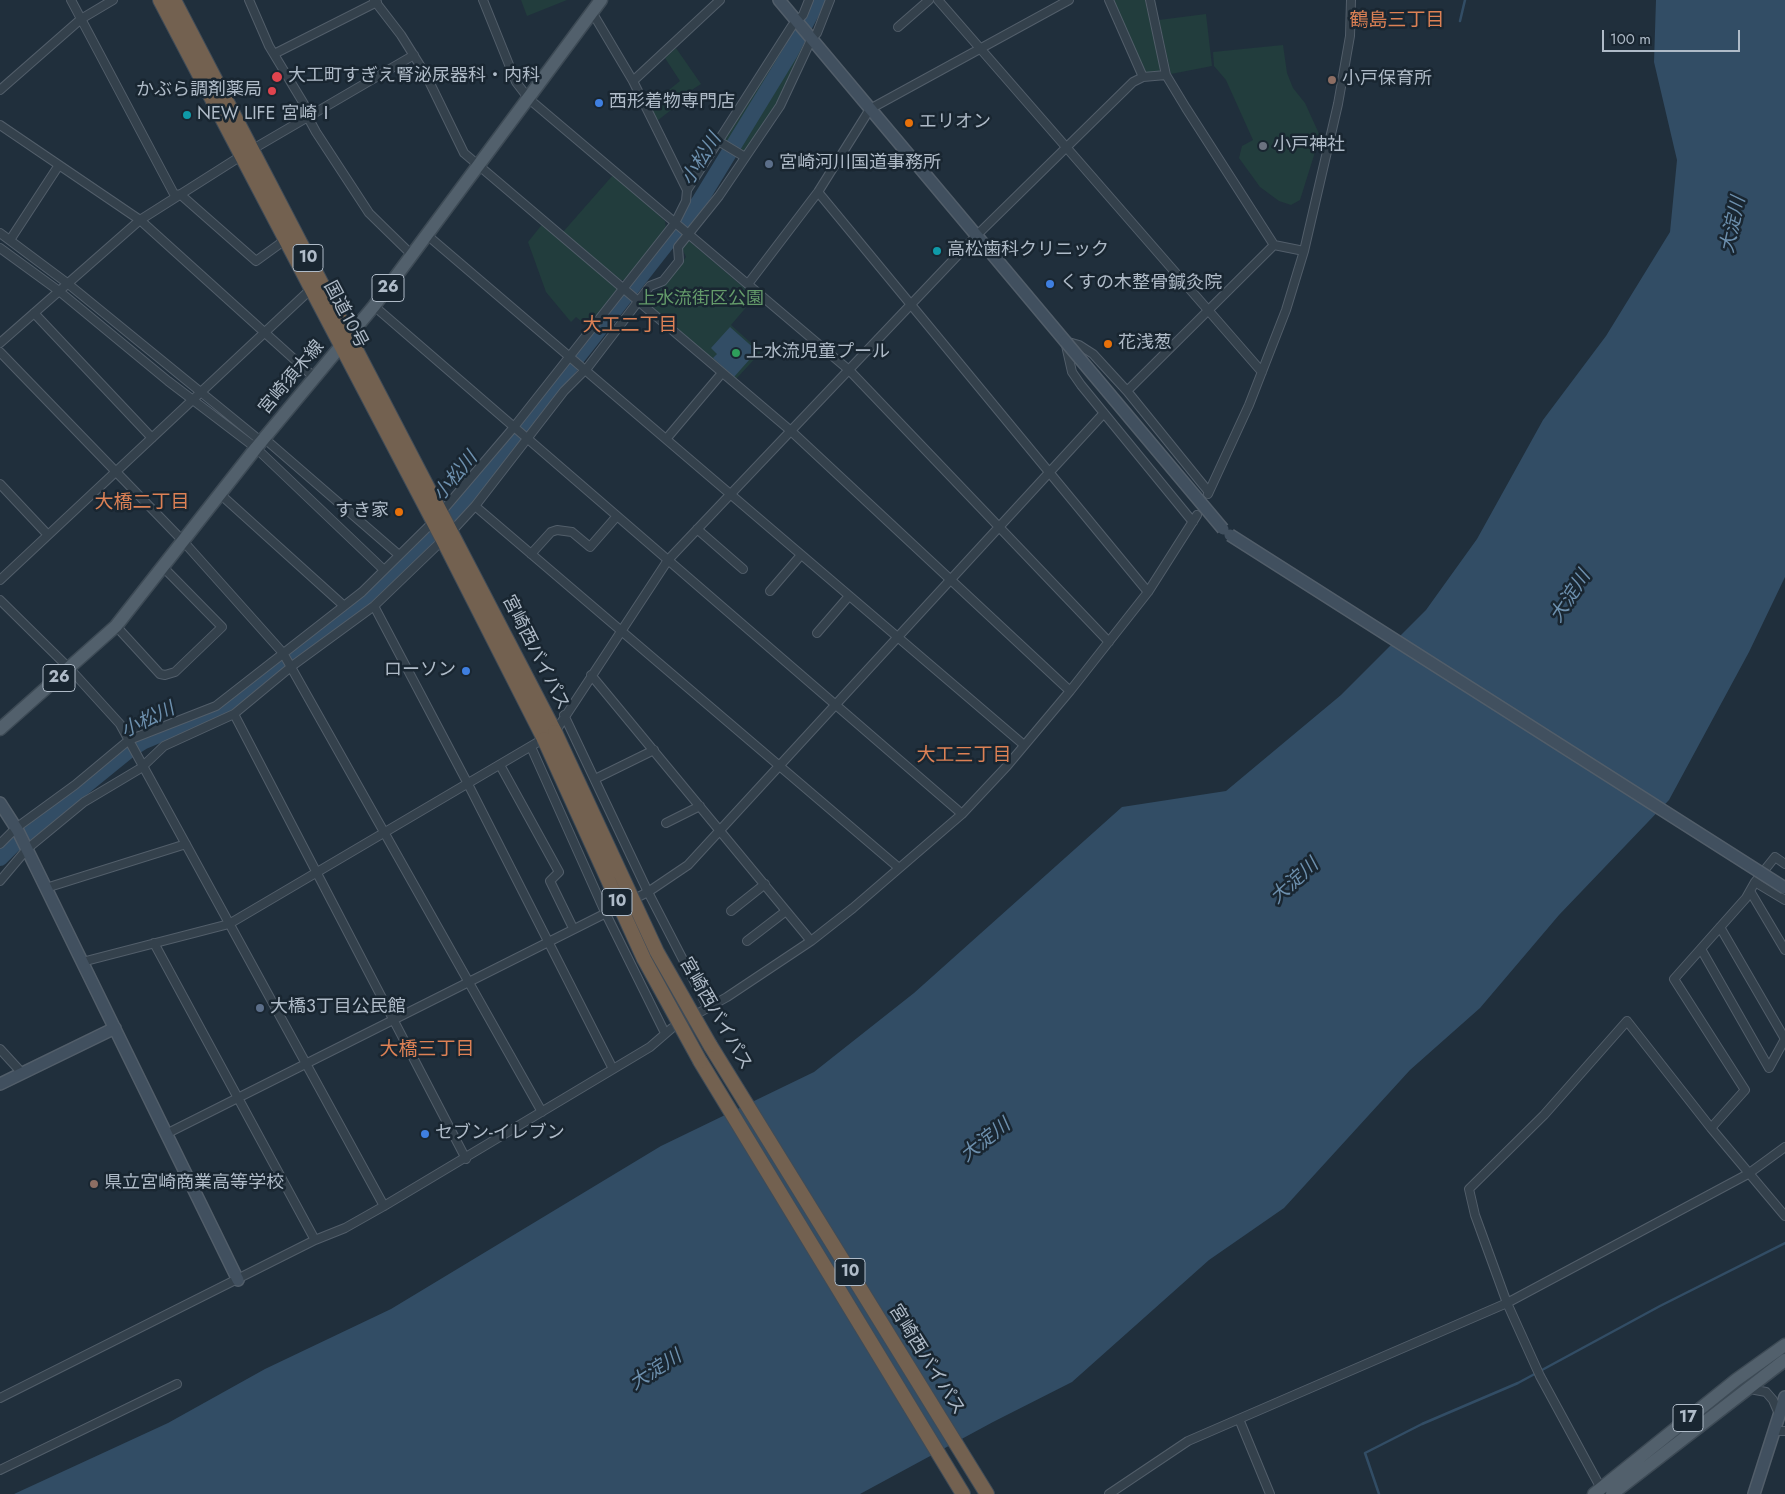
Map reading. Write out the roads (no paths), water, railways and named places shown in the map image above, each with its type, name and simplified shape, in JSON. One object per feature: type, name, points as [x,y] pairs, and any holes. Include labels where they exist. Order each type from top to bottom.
[{"type":"highway","name":"国道10号","points":[[160,0],[246,153],[447,535]]},
{"type":"highway","name":"国道10号","points":[[174,0],[285,240],[310,290],[345,342]]},
{"type":"highway","name":"宮崎西バイパス","points":[[447,535],[550,735],[657,952],[705,1036],[987,1494]]},
{"type":"highway","name":"宮崎西バイパス","points":[[550,735],[644,959],[695,1053],[963,1494]]},
{"type":"main road","name":"宮崎須木線","points":[[0,729],[116,626],[260,444],[374,306],[601,0]]},
{"type":"main road","name":"17","points":[[1599,1492],[1736,1380],[1785,1345]]},
{"type":"main road","name":"17","points":[[1612,1494],[1785,1360]]},
{"type":"street","points":[[71,0],[174,194],[181,195],[256,261],[285,240]]},
{"type":"street","points":[[0,90],[81,19],[113,0]]},
{"type":"street","points":[[250,0],[274,54],[310,114],[310,121],[316,132],[369,213],[412,255]]},
{"type":"street","points":[[483,0],[516,82],[529,99],[849,370],[1109,642]]},
{"type":"street","points":[[633,81],[720,0]]},
{"type":"street","points":[[779,0],[1195,498],[1230,535],[1785,888]]},
{"type":"street","points":[[0,844],[75,786],[128,740],[216,706],[362,592],[438,519],[514,427],[675,223],[686,201],[687,190],[798,23],[809,0]]},
{"type":"street","points":[[0,881],[26,847],[84,802],[143,767],[164,746],[234,714],[292,666],[374,606],[475,506],[650,286],[664,281],[680,261],[678,247],[719,196],[780,106],[811,40],[817,33],[830,0]]},
{"type":"street","points":[[898,27],[929,0]]},
{"type":"street","points":[[938,0],[1262,372]]},
{"type":"street","points":[[748,284],[818,192],[870,110],[1069,0]]},
{"type":"street","points":[[1109,0],[1143,77]]},
{"type":"street","points":[[1150,0],[1166,75],[1274,245],[1304,252]]},
{"type":"street","points":[[1065,341],[1080,345],[1093,354],[1208,493],[1262,372],[1286,310],[1304,252],[1338,104],[1350,36],[1351,0]]},
{"type":"street","points":[[274,54],[376,1],[426,75],[464,153],[624,287],[791,431],[1070,691]]},
{"type":"street","points":[[592,12],[633,81],[687,190]]},
{"type":"street","points":[[0,343],[140,220],[310,114],[414,55]]},
{"type":"street","points":[[82,962],[229,924],[550,735],[668,560],[976,236],[1133,82],[1143,77],[1166,75]]},
{"type":"street","points":[[0,125],[140,220],[315,378]]},
{"type":"street","points":[[720,142],[745,157]]},
{"type":"street","points":[[10,240],[59,165]]},
{"type":"street","points":[[818,192],[1148,592]]},
{"type":"street","points":[[0,233],[67,283],[257,438],[260,444],[384,570]]},
{"type":"street","points":[[427,235],[583,369],[667,438],[1024,745]]},
{"type":"street","points":[[1126,392],[1274,245]]},
{"type":"street","points":[[0,248],[59,291],[193,400],[260,444],[399,555]]},
{"type":"street","points":[[0,580],[310,290]]},
{"type":"street","points":[[374,306],[962,814]]},
{"type":"street","points":[[34,313],[152,438]]},
{"type":"street","points":[[0,1398],[315,1240],[345,1228],[466,1159],[650,1047],[665,1033],[759,977],[811,941],[962,814],[1024,745],[1109,642],[1148,592],[1195,518],[1104,413],[1072,372],[1065,341]]},
{"type":"street","points":[[0,352],[183,541],[283,653],[542,1112]]},
{"type":"street","points":[[667,438],[722,373]]},
{"type":"street","points":[[168,1133],[648,892],[688,865],[1104,413]]},
{"type":"street","points":[[0,484],[48,535]]},
{"type":"street","points":[[220,494],[343,606]]},
{"type":"street","points":[[475,506],[899,868]]},
{"type":"street","points":[[531,554],[551,532],[557,530],[572,532],[590,547],[617,516]]},
{"type":"street","points":[[697,529],[743,569]]},
{"type":"street","points":[[770,591],[801,555]]},
{"type":"street","points":[[116,626],[160,674],[165,675],[175,672],[222,627],[163,567]]},
{"type":"street","points":[[818,633],[849,596]]},
{"type":"street","points":[[0,600],[70,668],[120,724],[384,1206]]},
{"type":"street","points":[[374,606],[468,784],[613,1069]]},
{"type":"street","points":[[591,675],[811,941]]},
{"type":"street","points":[[234,714],[466,1159]]},
{"type":"street","points":[[564,715],[648,892],[708,1008]]},
{"type":"street","points":[[531,746],[605,912],[665,1033]]},
{"type":"street","points":[[595,779],[654,750]]},
{"type":"street","points":[[500,765],[559,872],[550,881],[574,928]]},
{"type":"street","points":[[0,803],[26,847],[168,1133],[238,1280]]},
{"type":"street","points":[[666,823],[700,806]]},
{"type":"street","points":[[46,888],[186,844]]},
{"type":"street","points":[[1711,1128],[1745,1090],[1674,979],[1750,891],[1775,857],[1785,864]]},
{"type":"street","points":[[1755,882],[1785,900]]},
{"type":"street","points":[[731,911],[764,884]]},
{"type":"street","points":[[1750,891],[1785,950]]},
{"type":"street","points":[[746,941],[786,911]]},
{"type":"street","points":[[1701,949],[1770,1068],[1785,1039],[1720,927]]},
{"type":"street","points":[[154,943],[315,1240]]},
{"type":"street","points":[[1599,1492],[1539,1373],[1507,1303],[1475,1216],[1469,1189],[1544,1115],[1628,1021],[1748,1174],[1785,1216]]},
{"type":"street","points":[[0,1084],[115,1028]]},
{"type":"street","points":[[0,1049],[22,1073]]},
{"type":"street","points":[[1109,1494],[1188,1441],[1507,1303],[1748,1174],[1785,1147]]},
{"type":"street","points":[[0,1470],[177,1384]]},
{"type":"street","points":[[1748,1389],[1766,1392],[1774,1400],[1780,1416]]},
{"type":"street","points":[[1754,1494],[1780,1431],[1780,1416],[1785,1397]]},
{"type":"street","points":[[1239,1418],[1270,1494]]},
{"type":"water","name":"大淀川","points":[[1656,0],[1785,0],[1785,577],[1749,652],[1669,800],[1559,915],[1480,1008],[1410,1070],[1284,1208],[1209,1260],[1072,1382],[993,1422],[860,1494],[14,1494],[168,1423],[265,1369],[391,1309],[661,1146],[814,1072],[914,993],[1122,807],[1226,791],[1341,695],[1426,610],[1477,539],[1543,420],[1606,336],[1670,232],[1677,160],[1654,62]]},
{"type":"water","name":"上水流児童プール","points":[[730,327],[757,351],[734,377],[713,358],[717,354],[711,348]]},
{"type":"waterway","name":"小松川","points":[[0,858],[16,842],[128,751],[144,741],[218,710],[347,615],[419,549],[460,507],[699,202],[790,53],[818,0]]},
{"type":"waterway","points":[[1460,21],[1465,0]]},
{"type":"waterway","points":[[1379,1494],[1365,1453],[1422,1424],[1518,1383],[1660,1306],[1785,1243]]},
{"type":"place","name":"大工町すぎえ腎泌尿器科・内科","points":[[277,77]]},
{"type":"place","name":"小戸保育所","points":[[1332,80]]},
{"type":"place","name":"かぶら調剤薬局","points":[[272,91]]},
{"type":"place","name":"西形着物専門店","points":[[599,103]]},
{"type":"place","name":"NEW LIFE 宮崎Ⅰ","points":[[187,115]]},
{"type":"place","name":"エリオン","points":[[909,123]]},
{"type":"place","name":"小戸神社","points":[[1263,146]]},
{"type":"place","name":"宮崎河川国道事務所","points":[[769,164]]},
{"type":"place","name":"高松歯科クリニック","points":[[937,251]]},
{"type":"place","name":"くすの木整骨鍼灸院","points":[[1050,284]]},
{"type":"place","name":"花浅葱","points":[[1108,344]]},
{"type":"place","name":"上水流児童プール","points":[[736,353]]},
{"type":"place","name":"すき家","points":[[399,512]]},
{"type":"place","name":"ローソン","points":[[466,671]]},
{"type":"place","name":"大橋3丁目公民館","points":[[260,1008]]},
{"type":"place","name":"セブン-イレブン","points":[[425,1134]]},
{"type":"place","name":"県立宮崎商業高等学校","points":[[94,1184]]},
{"type":"district","name":"鶴島三丁目","points":[[1397,21]]},
{"type":"district","name":"大工二丁目","points":[[630,326]]},
{"type":"district","name":"大橋二丁目","points":[[142,503]]},
{"type":"district","name":"大工三丁目","points":[[964,756]]},
{"type":"district","name":"大橋三丁目","points":[[427,1050]]},
{"type":"park label","name":"上水流街区公園","points":[[701,300]]}]
